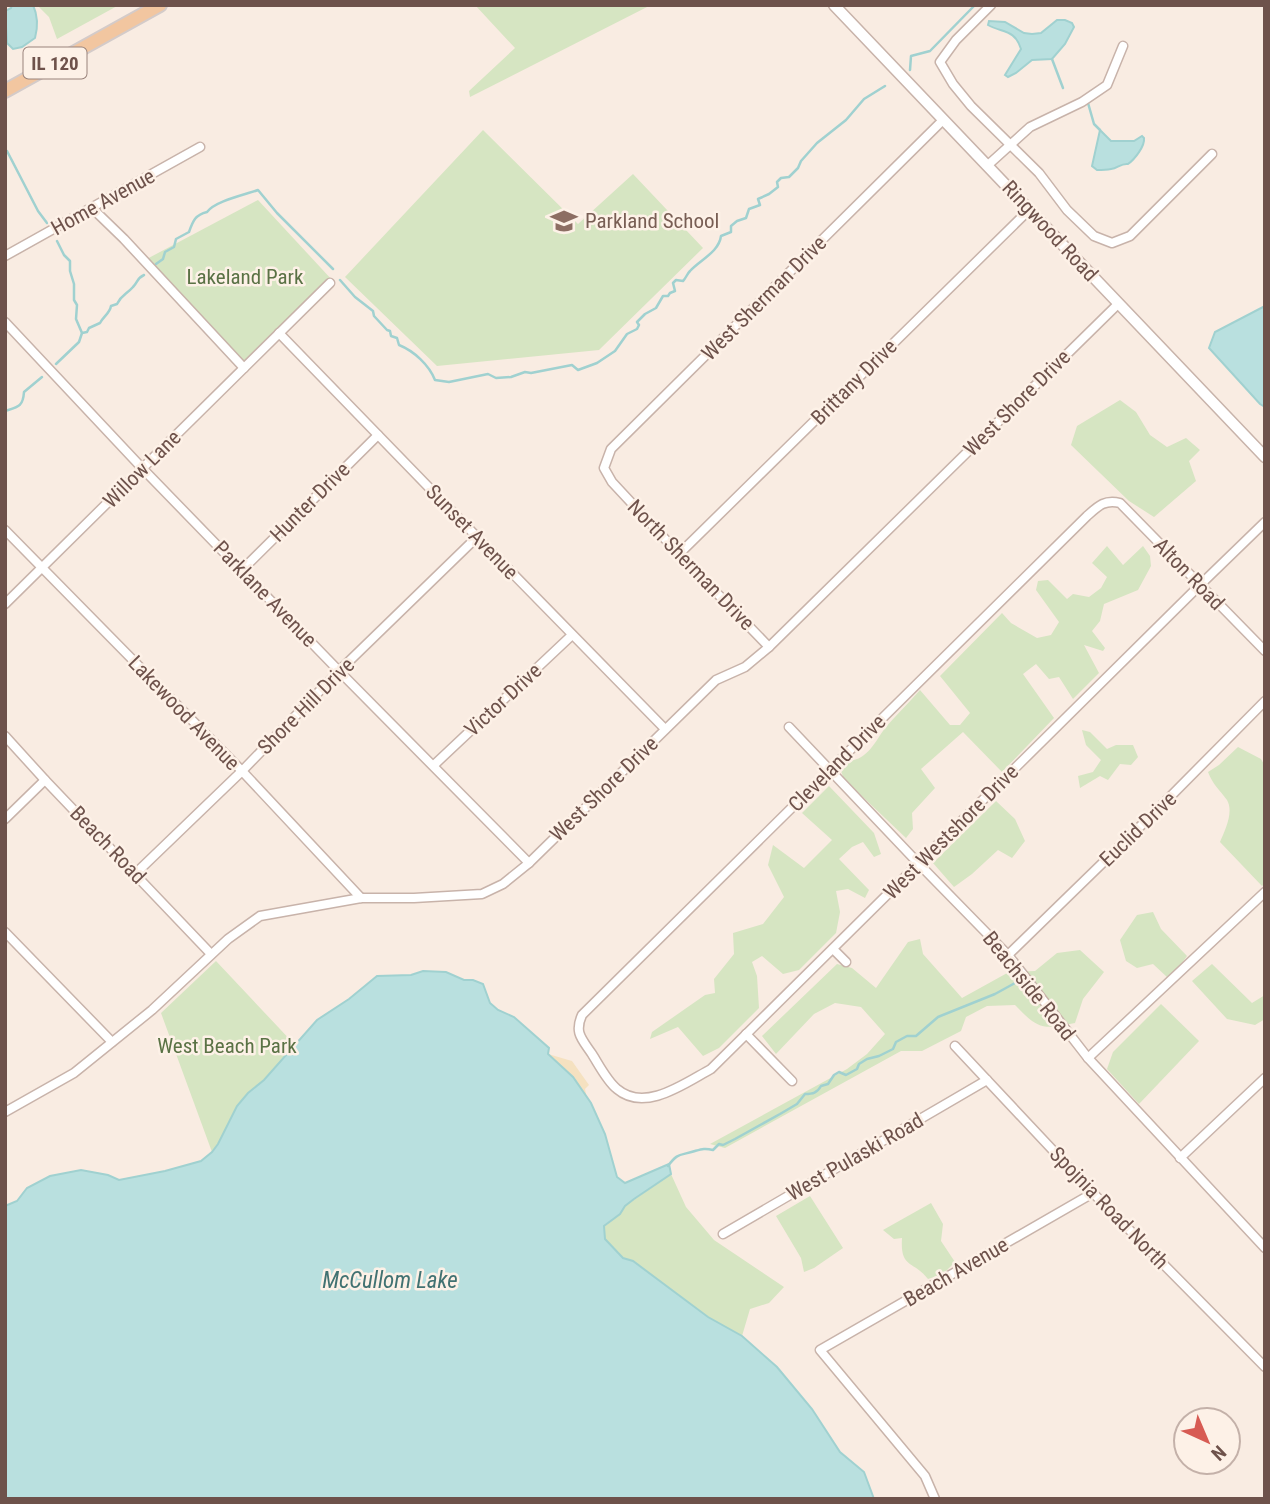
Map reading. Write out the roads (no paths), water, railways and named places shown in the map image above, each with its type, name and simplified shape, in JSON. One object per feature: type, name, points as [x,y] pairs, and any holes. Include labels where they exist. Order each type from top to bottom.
[{"type":"main road","name":"IL 120","points":[[5,91],[160,5]]},
{"type":"street","name":"Ringwood Road","points":[[834,5],[1265,457]]},
{"type":"street","points":[[992,5],[956,40],[940,62],[971,106],[1039,173],[1067,210],[1094,236],[1112,243],[1130,236],[1212,154]]},
{"type":"street","points":[[988,165],[1030,127],[1082,102],[1107,85],[1123,46]]},
{"type":"street","name":"West Sherman Drive","points":[[612,482],[604,468],[611,449],[943,120]]},
{"type":"street","name":"Home Avenue","points":[[5,256],[200,147]]},
{"type":"street","points":[[92,208],[244,368]]},
{"type":"street","name":"Brittany Drive","points":[[679,555],[1030,209]]},
{"type":"street","name":"Willow Lane","points":[[5,604],[330,283]]},
{"type":"street","name":"West Shore Drive","points":[[5,1112],[74,1073],[152,1010],[228,939],[260,916],[361,898],[482,894],[503,884],[528,863],[716,680],[745,667],[769,648],[1118,304]]},
{"type":"street","name":"Parklane Avenue","points":[[5,323],[339,671],[528,863]]},
{"type":"street","name":"Sunset Avenue","points":[[279,333],[665,729]]},
{"type":"street","name":"Hunter Drive","points":[[242,570],[378,435]]},
{"type":"street","name":"North Sherman Drive","points":[[612,482],[769,648]]},
{"type":"street","name":"Alton Road","points":[[1112,501],[1120,503],[1265,651]]},
{"type":"street","name":"Cleveland Drive","points":[[616,1088],[580,1037],[578,1025],[582,1015],[1087,516],[1102,503],[1112,501]]},
{"type":"street","name":"West Westshore Drive","points":[[616,1088],[631,1098],[650,1097],[669,1092],[711,1069],[1265,522]]},
{"type":"street","name":"Lakewood Avenue","points":[[5,530],[242,771],[361,898]]},
{"type":"street","name":"Shore Hill Drive","points":[[135,874],[477,537]]},
{"type":"street","name":"Victor Drive","points":[[434,765],[572,635]]},
{"type":"street","name":"Euclid Drive","points":[[1009,954],[1265,701]]},
{"type":"street","name":"Beachside Road","points":[[789,727],[1009,954],[1088,1058],[1265,1248]]},
{"type":"street","name":"Beach Road","points":[[5,736],[211,954]]},
{"type":"street","points":[[5,819],[45,780]]},
{"type":"street","points":[[1088,1058],[1265,892]]},
{"type":"street","points":[[5,932],[112,1042]]},
{"type":"street","points":[[833,949],[846,962]]},
{"type":"street","points":[[746,1034],[792,1081]]},
{"type":"street","name":"Spojnia Road North","points":[[955,1046],[1093,1193],[1265,1367]]},
{"type":"street","points":[[1180,1158],[1265,1078]]},
{"type":"street","name":"West Pulaski Road","points":[[723,1234],[987,1080]]},
{"type":"street","name":"Beach Avenue","points":[[935,1499],[925,1476],[820,1350],[1093,1193]]},
{"type":"water","points":[[12,5],[33,5],[37,22],[35,38],[22,47],[13,49],[7,43],[5,11]]},
{"type":"water","points":[[1057,20],[1065,20],[1074,27],[1065,44],[1052,59],[1032,60],[1016,73],[1008,77],[1005,75],[1021,49],[1012,35],[988,25],[989,21],[1005,22],[1024,33],[1032,34],[1041,33]]},
{"type":"water","points":[[1100,130],[1111,141],[1134,141],[1142,136],[1143,145],[1128,164],[1097,170],[1092,166]]},
{"type":"water","points":[[1265,306],[1265,407],[1209,348],[1215,332]]},
{"type":"water","name":"McCullom Lake","points":[[423,971],[446,972],[483,984],[490,1003],[514,1017],[549,1048],[548,1054],[573,1077],[591,1103],[605,1134],[617,1177],[625,1183],[669,1164],[671,1174],[634,1199],[604,1226],[605,1239],[623,1258],[633,1261],[708,1317],[742,1336],[777,1367],[812,1409],[840,1452],[864,1472],[874,1499],[5,1499],[5,1206],[17,1201],[27,1188],[50,1176],[81,1170],[119,1180],[201,1161],[218,1144],[237,1106],[317,1020],[377,976],[411,975]]},
{"type":"waterway","points":[[910,70],[911,56],[930,51],[975,5]]},
{"type":"waterway","points":[[1052,59],[1063,88]]},
{"type":"waterway","points":[[340,280],[355,297],[373,311],[374,316],[390,331],[391,336],[397,338],[399,345],[425,364],[435,380],[449,382],[488,374],[496,378],[511,377],[525,372],[572,365],[578,370],[597,363],[615,351],[627,334],[637,329],[637,322],[656,308],[663,296],[675,291],[673,283],[676,280],[683,281],[690,271],[717,247],[721,236],[731,232],[731,226],[746,218],[749,209],[760,205],[758,199],[778,187],[777,182],[781,178],[789,177],[817,143],[846,120],[864,99],[885,86]]},
{"type":"waterway","points":[[1088,103],[1094,124],[1100,130]]},
{"type":"waterway","points":[[7,151],[47,223]]},
{"type":"waterway","points":[[156,264],[163,259],[165,252],[174,247],[176,239],[189,232],[197,217],[223,202],[258,190],[333,269]]},
{"type":"waterway","points":[[56,364],[79,342],[82,333],[76,319],[77,305],[74,300],[70,261],[57,241]]},
{"type":"waterway","points":[[82,333],[100,323],[111,306],[117,304],[144,275]]},
{"type":"waterway","points":[[5,411],[19,406],[24,392],[42,377]]},
{"type":"waterway","points":[[668,1166],[680,1155],[702,1149],[713,1150],[719,1144],[723,1145],[735,1139],[797,1104],[805,1094],[816,1092],[839,1072],[846,1075],[867,1059],[893,1049],[896,1042],[907,1036],[916,1036],[938,1017],[1015,983]]},
{"type":"place","name":"Parkland School","points":[[564,221]]},
{"type":"park label","name":"Lakeland Park","points":[[245,277]]},
{"type":"park label","name":"West Beach Park","points":[[227,1046]]}]
